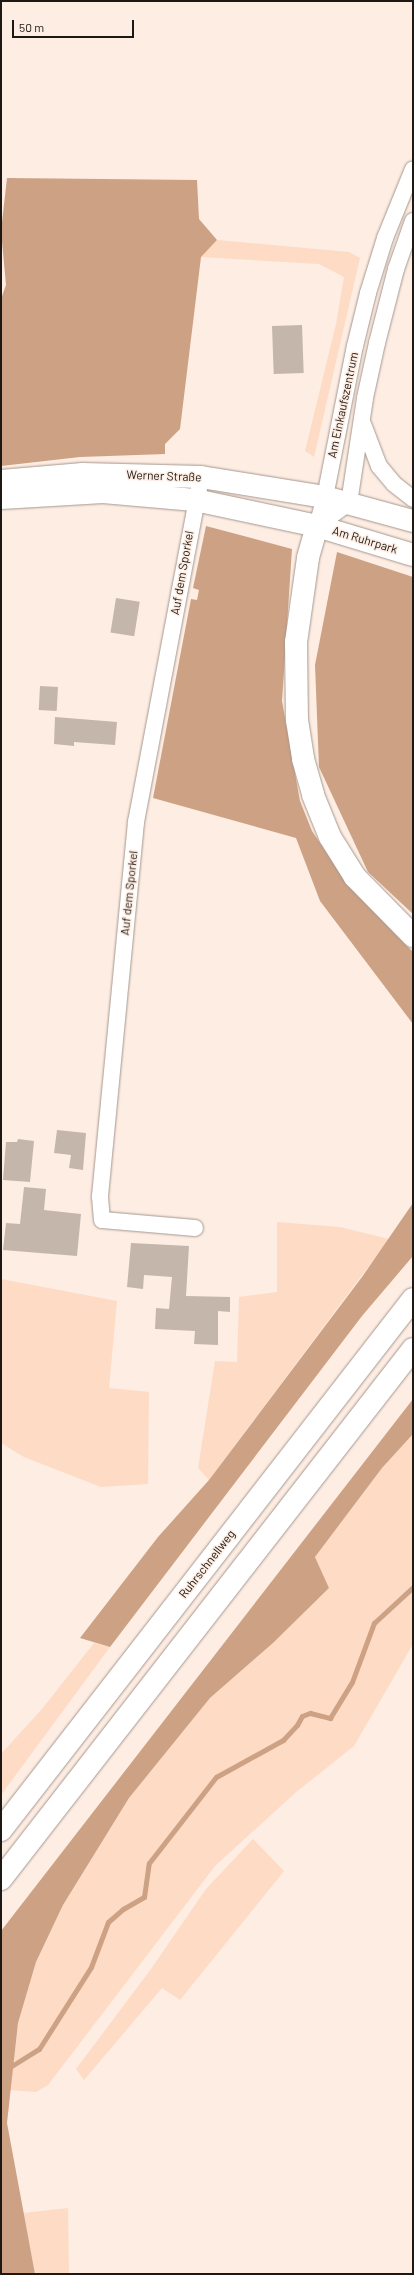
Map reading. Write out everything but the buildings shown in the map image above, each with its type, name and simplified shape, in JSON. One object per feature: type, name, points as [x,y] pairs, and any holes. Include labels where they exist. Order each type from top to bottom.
[{"type":"main road","name":"Werner Straße","points":[[1,481],[84,474],[201,477],[325,497]]},
{"type":"main road","name":"Werner Straße","points":[[1,498],[103,492],[195,500],[317,526]]},
{"type":"main road","points":[[325,497],[413,521]]},
{"type":"main road","points":[[317,526],[308,558],[296,642],[297,720],[303,759],[313,794],[330,837],[355,877],[413,936]]},
{"type":"main road","name":"Am Ruhrpark","points":[[317,526],[413,555]]},
{"type":"main road","name":"Ruhrschnellweg","points":[[1,1830],[413,1298]]},
{"type":"main road","points":[[1,1879],[413,1349]]},
{"type":"street","name":"Am Einkaufszentrum","points":[[317,526],[325,497],[355,346],[368,293],[385,238],[413,170]]},
{"type":"street","name":"Am Einkaufszentrum","points":[[349,503],[362,421],[388,299],[413,221]]},
{"type":"street","name":"Am Einkaufszentrum","points":[[362,421],[379,466],[394,484],[413,499]]},
{"type":"street","name":"Auf dem Sporkel","points":[[195,1228],[102,1220],[100,1196],[136,822],[179,598],[195,500],[201,477]]},
{"type":"street","points":[[317,526],[349,503]]},
{"type":"shaded area","points":[[7,178],[197,180],[199,219],[217,240],[201,257],[180,429],[165,444],[165,454],[80,457],[1,466],[1,299],[6,285],[1,231]]},
{"type":"shaded area","points":[[217,240],[349,252],[360,258],[314,457],[305,451],[336,324],[344,277],[319,264],[201,257]]},
{"type":"shaded area","points":[[206,526],[292,549],[282,701],[300,801],[312,831],[350,888],[413,952],[413,1024],[320,901],[296,838],[153,798],[191,599],[197,600],[199,590],[193,588]]},
{"type":"shaded area","points":[[337,552],[413,577],[413,914],[368,872],[319,767],[315,665]]},
{"type":"shaded area","points":[[413,1203],[413,1256],[362,1316],[110,1647],[80,1638],[158,1537],[209,1480],[362,1277]]},
{"type":"shaded area","points":[[277,1222],[340,1227],[389,1239],[209,1480],[198,1468],[215,1361],[237,1362],[239,1297],[277,1292]]},
{"type":"shaded area","points":[[1,1279],[117,1301],[109,1388],[149,1392],[148,1484],[101,1487],[24,1457],[1,1443]]},
{"type":"shaded area","points":[[413,1399],[413,1434],[382,1468],[315,1557],[329,1588],[273,1643],[210,1698],[129,1798],[63,1905],[36,1962],[18,2023],[7,2123],[35,2274],[1,2274],[1,1931]]},
{"type":"shaded area","points":[[413,1434],[413,1644],[354,1746],[295,1793],[215,1866],[48,2085],[36,2092],[10,2090],[18,2023],[36,1962],[63,1905],[129,1798],[210,1698],[273,1643],[329,1588],[315,1557],[382,1468]]},
{"type":"shaded area","points":[[94,1643],[110,1647],[1,1795],[1,1754],[42,1709]]},
{"type":"shaded area","points":[[253,1839],[284,1871],[180,2000],[162,1988],[84,2080],[76,2069],[151,1969],[206,1889]]},
{"type":"shaded area","points":[[68,2208],[69,2274],[35,2274],[23,2213]]},
{"type":"waterway","points":[[1,2065],[10,2067],[39,2049],[91,1967],[108,1922],[123,1909],[144,1897],[149,1863],[216,1777],[283,1740],[297,1725],[302,1716],[310,1713],[330,1718],[352,1682],[374,1623],[413,1587]]},
{"type":"waterway","points":[[1,2269],[2,2274]]}]
